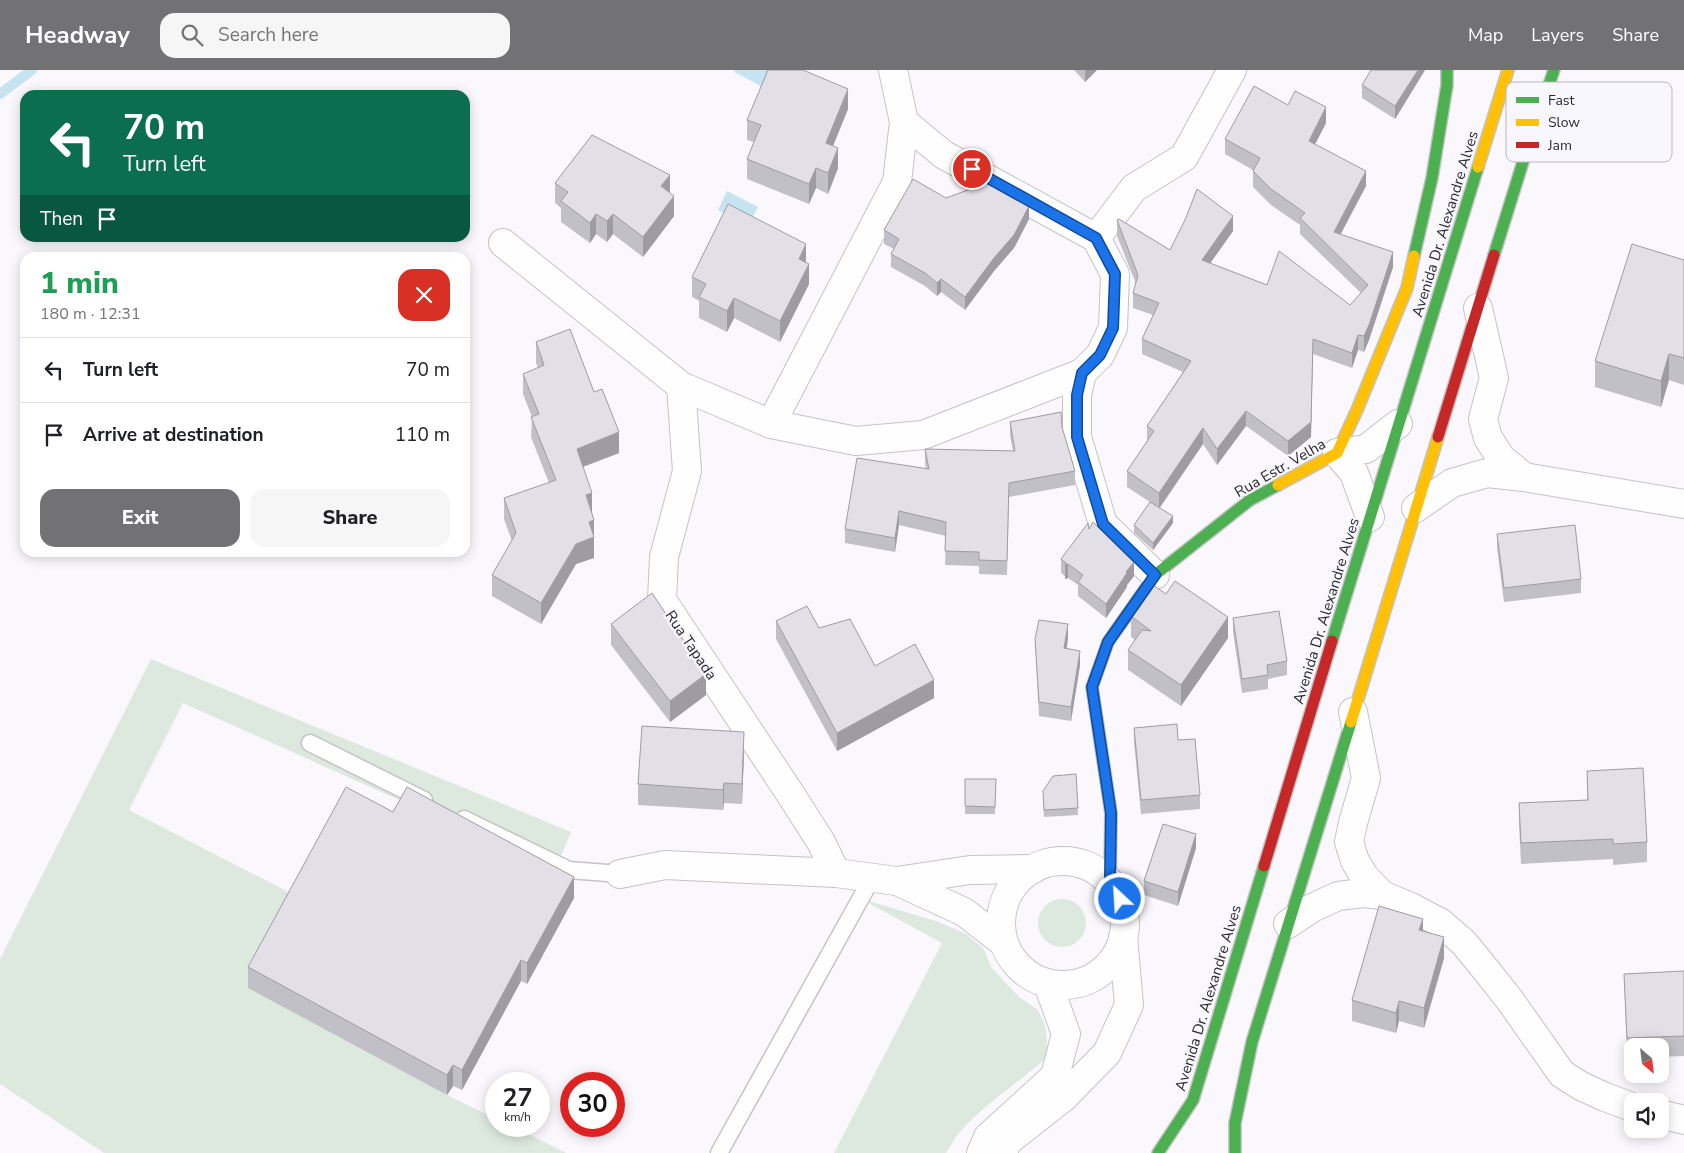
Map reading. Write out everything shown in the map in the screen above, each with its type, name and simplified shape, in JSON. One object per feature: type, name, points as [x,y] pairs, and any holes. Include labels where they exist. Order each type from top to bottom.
[{"type":"main road","name":"Rua Estr. Velha","points":[[1110,882],[1111,813],[1092,687],[1108,642],[1155,575],[1250,500],[1338,453],[1407,288],[1432,178],[1447,85],[1447,70]]},
{"type":"main road","name":"Avenida Dr. Alexandre Alves","points":[[1158,1153],[1193,1100],[1398,424],[1508,70]]},
{"type":"main road","points":[[1550,82],[1554,70]]},
{"type":"main road","points":[[1235,1153],[1235,1123],[1252,1042],[1523,162]]},
{"type":"street","points":[[771,424],[896,182],[904,122],[893,70]]},
{"type":"street","points":[[1096,238],[1134,188],[1184,157],[1232,70]]},
{"type":"street","points":[[503,242],[681,386],[771,424],[856,441],[923,435],[1082,373],[1100,355],[1113,328],[1115,274],[1096,238],[944,154],[904,122]]},
{"type":"street","points":[[1478,308],[1494,378],[1483,419],[1488,438],[1501,458],[1524,477]]},
{"type":"street","points":[[1082,373],[1077,395],[1077,437],[1103,524],[1155,575]]},
{"type":"street","name":"Rua Tapada","points":[[681,386],[687,471],[664,557],[662,600],[793,798],[821,842],[836,873]]},
{"type":"street","points":[[1338,453],[1366,449],[1398,424]]},
{"type":"street","points":[[1338,453],[1354,473],[1370,517]]},
{"type":"street","points":[[1416,508],[1452,483],[1488,473],[1524,477],[1684,504]]},
{"type":"street","points":[[1353,712],[1366,778],[1353,823],[1350,842],[1355,861],[1364,876],[1382,895]]},
{"type":"street","points":[[1002,1153],[1008,1141],[1064,1097],[1107,1053],[1129,1005],[1123,937],[1125,918],[1120,899],[1110,882],[1095,870],[1075,862],[1053,862],[1033,869],[1016,882],[1005,901],[1001,922],[1004,943],[1014,962],[1031,976],[1048,984],[1068,985],[1087,980],[1104,970],[1116,955],[1123,937]]},
{"type":"street","points":[[620,874],[665,866],[836,873],[884,879],[970,870],[1033,869]]},
{"type":"street","points":[[884,879],[964,912],[1004,943]]},
{"type":"street","points":[[1288,924],[1312,908],[1338,896],[1363,893],[1382,895],[1411,907],[1441,923],[1464,944],[1508,999],[1562,1074],[1605,1098],[1624,1104]]},
{"type":"street","points":[[981,1153],[988,1137],[1055,1076],[1066,1034],[1048,984]]},
{"type":"street","points":[[1669,1116],[1684,1120]]},
{"type":"lane","points":[[310,744],[435,805]]},
{"type":"lane","points":[[453,813],[569,870],[620,874]]},
{"type":"lane","points":[[719,1153],[884,879]]},
{"type":"shaded area","points":[[151,659],[571,832],[555,870],[183,703],[129,810],[298,897],[447,1095],[485,1114],[485,1137],[534,1137],[566,1153],[104,1153],[0,1084],[0,959]]},
{"type":"shaded area","points":[[859,898],[939,922],[966,934],[984,949],[991,967],[1019,997],[1038,1010],[1046,1028],[1048,1056],[969,1122],[957,1135],[946,1153],[834,1153],[942,943]]},
{"type":"shaded area","points":[[1062,899],[1071,901],[1079,906],[1084,914],[1086,923],[1084,932],[1079,940],[1071,945],[1062,947],[1053,945],[1045,940],[1040,932],[1038,923],[1040,914],[1045,906],[1053,901]]},
{"type":"water","points":[[735,70],[772,70],[763,87],[734,72]]},
{"type":"water","points":[[727,191],[758,207],[748,226],[718,210]]},
{"type":"building","points":[[768,70],[803,70],[848,89],[826,143],[838,148],[828,173],[816,168],[809,184],[747,159],[761,125],[747,120]]},
{"type":"building","points":[[1371,70],[1418,70],[1395,106],[1362,85]]},
{"type":"building","points":[[1254,86],[1288,105],[1295,91],[1326,107],[1309,141],[1366,171],[1334,232],[1393,252],[1369,325],[1364,336],[1358,335],[1352,353],[1313,339],[1311,422],[1288,441],[1246,411],[1217,449],[1203,428],[1159,493],[1127,471],[1154,431],[1147,426],[1191,361],[1142,339],[1159,303],[1133,293],[1138,275],[1117,220],[1119,219],[1170,250],[1185,220],[1197,189],[1233,216],[1202,260],[1267,285],[1279,251],[1350,305],[1368,285],[1300,218],[1305,213],[1271,189],[1253,171],[1260,158],[1225,139]]},
{"type":"building","points":[[592,135],[670,175],[661,186],[674,196],[643,237],[613,214],[607,221],[596,214],[590,223],[561,201],[568,192],[555,183]]},
{"type":"building","points":[[913,179],[946,198],[987,183],[1029,206],[1014,235],[965,297],[941,279],[937,283],[925,273],[891,254],[899,239],[884,230]]},
{"type":"building","points":[[728,204],[806,244],[799,259],[809,264],[780,321],[734,298],[727,311],[699,297],[706,284],[692,277]]},
{"type":"building","points":[[1632,244],[1684,260],[1684,358],[1669,354],[1661,381],[1595,361]]},
{"type":"building","points":[[570,329],[594,392],[602,389],[619,432],[577,449],[592,493],[586,495],[594,520],[589,522],[594,537],[576,544],[541,603],[492,575],[516,533],[504,498],[556,480],[531,417],[539,414],[523,374],[544,365],[536,342]]},
{"type":"building","points":[[1061,412],[1062,427],[1075,471],[1009,483],[1007,561],[979,560],[979,552],[945,551],[946,522],[899,511],[895,538],[845,529],[857,458],[929,469],[925,449],[1015,451],[1010,422]]},
{"type":"building","points":[[1150,502],[1173,516],[1153,543],[1134,525]]},
{"type":"building","points":[[1093,522],[1134,562],[1106,604],[1078,582],[1083,575],[1068,564],[1065,565],[1066,563],[1061,559],[1088,523],[1089,529]]},
{"type":"building","points":[[1575,525],[1581,579],[1504,588],[1497,534]]},
{"type":"building","points":[[1175,581],[1228,617],[1181,685],[1128,650],[1142,630],[1151,631],[1131,616],[1153,585],[1166,594]]},
{"type":"building","points":[[652,593],[706,674],[670,701],[611,624]]},
{"type":"building","points":[[807,606],[819,628],[850,619],[875,666],[915,644],[934,680],[837,733],[776,621]]},
{"type":"building","points":[[1279,611],[1287,661],[1267,665],[1268,675],[1242,679],[1233,618]]},
{"type":"building","points":[[1039,620],[1068,624],[1064,648],[1080,651],[1071,707],[1039,702],[1035,639]]},
{"type":"building","points":[[1177,724],[1178,740],[1195,739],[1200,795],[1141,800],[1134,728]]},
{"type":"building","points":[[642,726],[744,732],[742,784],[724,783],[723,790],[638,784]]},
{"type":"building","points":[[1643,768],[1647,842],[1613,844],[1613,839],[1521,843],[1519,803],[1588,800],[1587,771]]},
{"type":"building","points":[[1076,774],[1078,808],[1044,810],[1043,791],[1053,776]]},
{"type":"building","points":[[965,779],[996,779],[995,807],[965,806]]},
{"type":"building","points":[[346,787],[393,812],[407,787],[574,877],[527,963],[521,960],[462,1070],[453,1065],[447,1075],[248,967]]},
{"type":"building","points":[[1163,824],[1196,834],[1178,892],[1144,881]]},
{"type":"building","points":[[1379,906],[1423,919],[1419,930],[1444,937],[1424,1008],[1399,1001],[1396,1013],[1352,1000]]},
{"type":"building","points":[[1684,971],[1684,1036],[1627,1038],[1624,974]]},
{"type":"waterway","points":[[0,94],[32,70]]},
{"type":"traffic: fast","points":[[1414,256],[1432,178],[1447,85],[1447,70]]},
{"type":"traffic: fast","points":[[1550,82],[1554,70]]},
{"type":"traffic: fast","points":[[1494,255],[1523,162]]},
{"type":"traffic: fast","points":[[1332,641],[1478,167]]},
{"type":"traffic: fast","points":[[1110,882],[1111,813],[1092,687],[1108,642],[1155,575],[1250,500],[1278,485]]},
{"type":"traffic: fast","points":[[1235,1153],[1235,1123],[1252,1042],[1351,722]]},
{"type":"traffic: fast","points":[[1158,1153],[1193,1100],[1264,866]]},
{"type":"traffic: slow","points":[[1478,167],[1508,70]]},
{"type":"traffic: slow","points":[[1278,485],[1337,453],[1357,410],[1407,288],[1414,256]]},
{"type":"traffic: slow","points":[[1351,722],[1438,437]]},
{"type":"traffic: jam","points":[[1438,437],[1494,255]]},
{"type":"traffic: jam","points":[[1264,866],[1332,641]]},
{"type":"route","points":[[972,169],[1096,238],[1115,274],[1113,328],[1100,355],[1082,373],[1077,395],[1077,437],[1103,524],[1155,575],[1108,642],[1092,687],[1111,813],[1110,882],[1120,899]]}]
